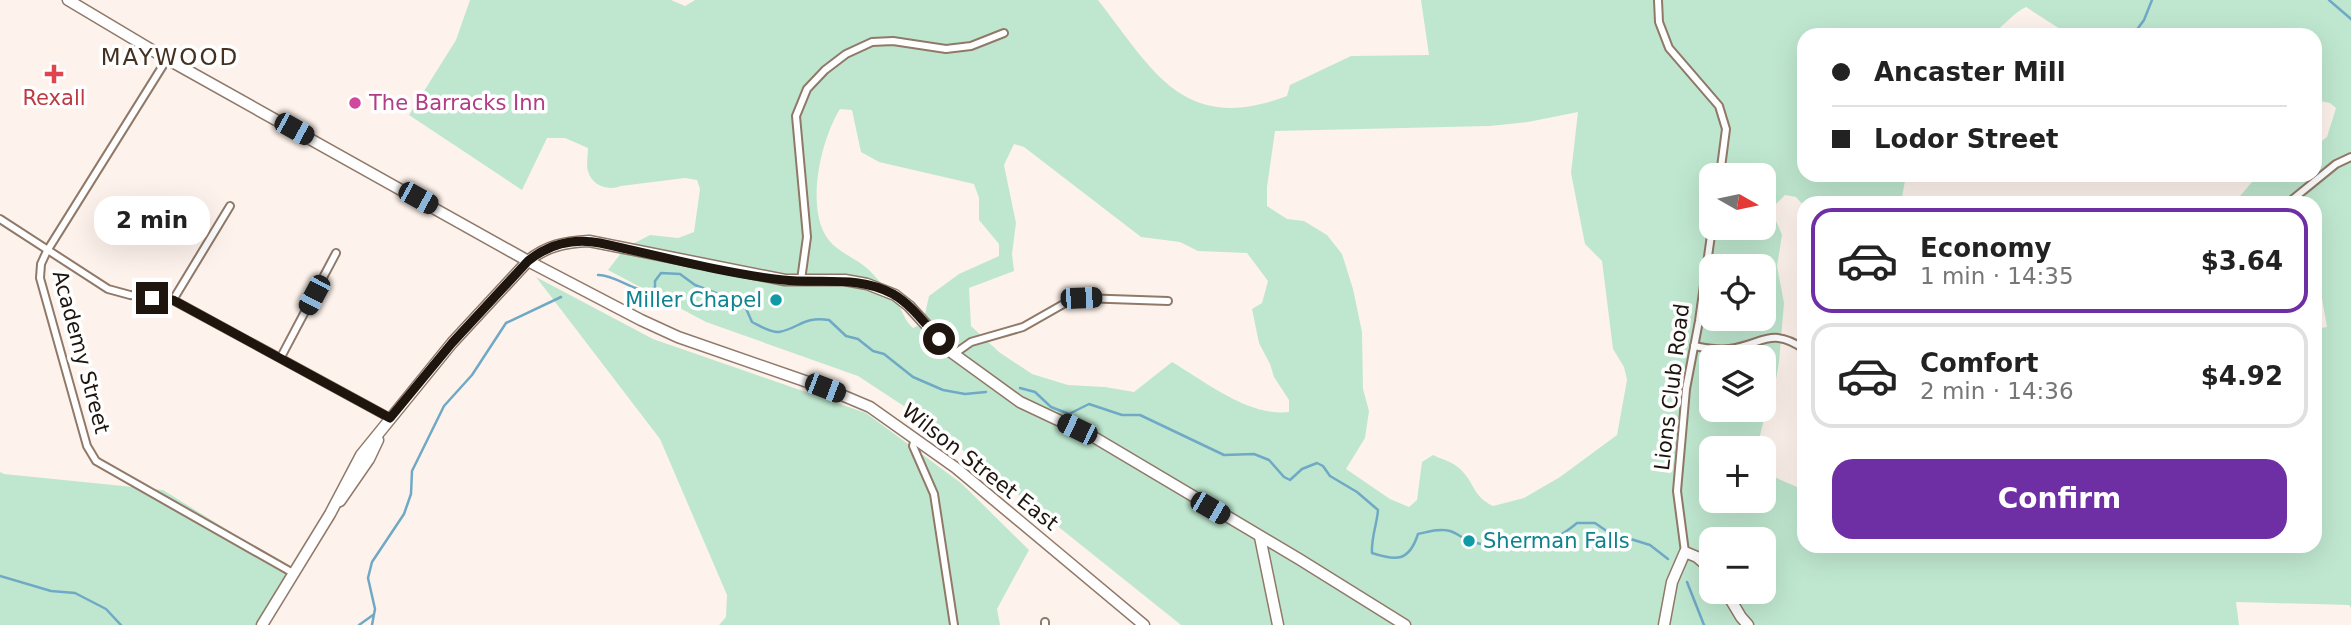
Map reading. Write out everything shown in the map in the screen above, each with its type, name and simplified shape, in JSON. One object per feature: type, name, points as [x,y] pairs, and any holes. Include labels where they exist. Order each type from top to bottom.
[{"type":"main road","name":"Wilson Street East","points":[[68,0],[167,59],[528,261],[611,304],[678,337],[848,396],[870,407],[956,468],[1143,625]]},
{"type":"main road","points":[[262,625],[330,514],[361,455],[390,418],[452,343],[528,261],[539,252],[575,241],[589,241],[747,274],[856,282],[895,295],[909,306],[954,354],[1020,401],[1092,436],[1405,625]]},
{"type":"main road","points":[[1260,537],[1278,625]]},
{"type":"main road","points":[[1664,625],[1681,560],[1699,559]]},
{"type":"main road","points":[[1733,604],[1748,625]]},
{"type":"street","points":[[1658,0],[1658,22],[1670,47],[1719,106],[1726,129],[1722,163]]},
{"type":"street","points":[[801,280],[807,237],[796,116],[807,89],[825,70],[846,54],[872,42],[892,41],[946,49],[971,46],[1004,33]]},
{"type":"street","name":"Academy Street","points":[[167,59],[47,251],[41,264],[40,278],[87,446],[96,461],[293,573]]},
{"type":"street","points":[[2322,175],[2336,164],[2351,157]]},
{"type":"street","points":[[2297,196],[2314,182]]},
{"type":"street","points":[[173,300],[230,206]]},
{"type":"street","points":[[0,219],[108,289],[130,295],[173,300],[390,418]]},
{"type":"street","name":"Lions Club Road","points":[[1681,560],[1677,491],[1686,389],[1710,240]]},
{"type":"street","points":[[281,357],[336,253]]},
{"type":"street","points":[[954,354],[971,342],[1023,327],[1067,302],[1081,298],[1168,301]]},
{"type":"street","points":[[1694,346],[1726,350],[1762,339],[1779,337],[1797,346]]},
{"type":"street","points":[[915,438],[913,446],[934,494],[954,625]]},
{"type":"green space","points":[[470,0],[671,0],[685,6],[695,0],[1098,0],[1137,51],[1175,90],[1197,102],[1222,108],[1252,106],[1287,96],[1290,85],[1351,56],[1429,55],[1421,0],[2351,0],[2351,608],[2349,605],[2236,602],[2239,625],[1181,625],[925,420],[858,376],[706,322],[608,270],[625,248],[650,235],[678,238],[694,232],[700,189],[697,180],[685,178],[606,187],[597,184],[590,176],[587,166],[588,148],[565,138],[547,138],[522,190],[409,115],[456,40]],"holes":[[[840,109],[852,110],[861,152],[879,162],[974,184],[979,198],[979,220],[999,244],[999,256],[959,274],[929,296],[923,323],[913,328],[896,302],[866,267],[832,244],[821,226],[818,174],[827,138]],[[1578,112],[1571,173],[1585,244],[1602,261],[1613,349],[1624,367],[1627,380],[1617,435],[1560,477],[1524,498],[1493,506],[1481,498],[1459,468],[1433,455],[1422,462],[1417,500],[1409,507],[1390,499],[1346,469],[1365,438],[1369,411],[1363,389],[1362,332],[1353,289],[1342,254],[1327,235],[1304,221],[1287,219],[1267,206],[1275,131],[1490,126]],[[1014,144],[1024,147],[1141,237],[1180,242],[1198,251],[1247,253],[1268,281],[1262,303],[1252,309],[1259,343],[1274,377],[1289,400],[1289,412],[1274,412],[1243,404],[1172,362],[1134,392],[1068,385],[1032,374],[999,352],[971,326],[969,288],[1014,271],[1012,254],[1016,223],[1004,165]]]},
{"type":"green space","points":[[536,277],[653,339],[866,413],[961,483],[1029,550],[997,609],[1000,625],[719,625],[726,617],[727,595],[660,439]]},
{"type":"green space","points":[[0,472],[163,490],[297,573],[267,625],[0,625]]},
{"type":"waterway","points":[[2138,28],[2152,0]]},
{"type":"waterway","points":[[2329,0],[2351,19]]},
{"type":"waterway","points":[[598,275],[649,290],[655,287],[655,281],[661,273],[680,274],[695,285],[744,304],[752,322],[769,330],[779,332],[807,321],[829,320],[846,336],[858,339],[873,351],[884,354],[913,377],[943,390],[965,394],[986,392]]},
{"type":"waterway","points":[[372,625],[375,609],[368,578],[372,562],[404,514],[411,494],[412,471],[444,406],[472,375],[506,323],[561,297]]},
{"type":"waterway","points":[[1020,388],[1035,392],[1051,407],[1069,414],[1089,404],[1122,415],[1140,415],[1224,455],[1254,454],[1269,460],[1290,480],[1302,469],[1317,463],[1323,466],[1330,476],[1357,492],[1378,510],[1372,553],[1380,556],[1401,557],[1410,550],[1418,534],[1434,531],[1450,531],[1470,541],[1499,548],[1513,548],[1552,539],[1577,523],[1595,523],[1608,532],[1650,545],[1668,559]]},
{"type":"waterway","points":[[0,576],[51,591],[75,593],[106,609],[121,625]]},
{"type":"waterway","points":[[1687,582],[1704,625]]},
{"type":"waterway","points":[[359,625],[373,615]]},
{"type":"place","name":"Rexall","points":[[54,74]]},
{"type":"place","name":"The Barracks Inn","points":[[355,103]]},
{"type":"place","name":"Miller Chapel","points":[[776,300]]},
{"type":"place","name":"Sherman Falls","points":[[1469,541]]},
{"type":"district","name":"MAYWOOD","points":[[170,57]]},
{"type":"route","points":[[152,298],[173,300],[207,317],[390,418],[452,343],[528,261],[539,252],[575,241],[600,243],[785,280],[845,280],[867,284],[895,295],[939,339]]}]
